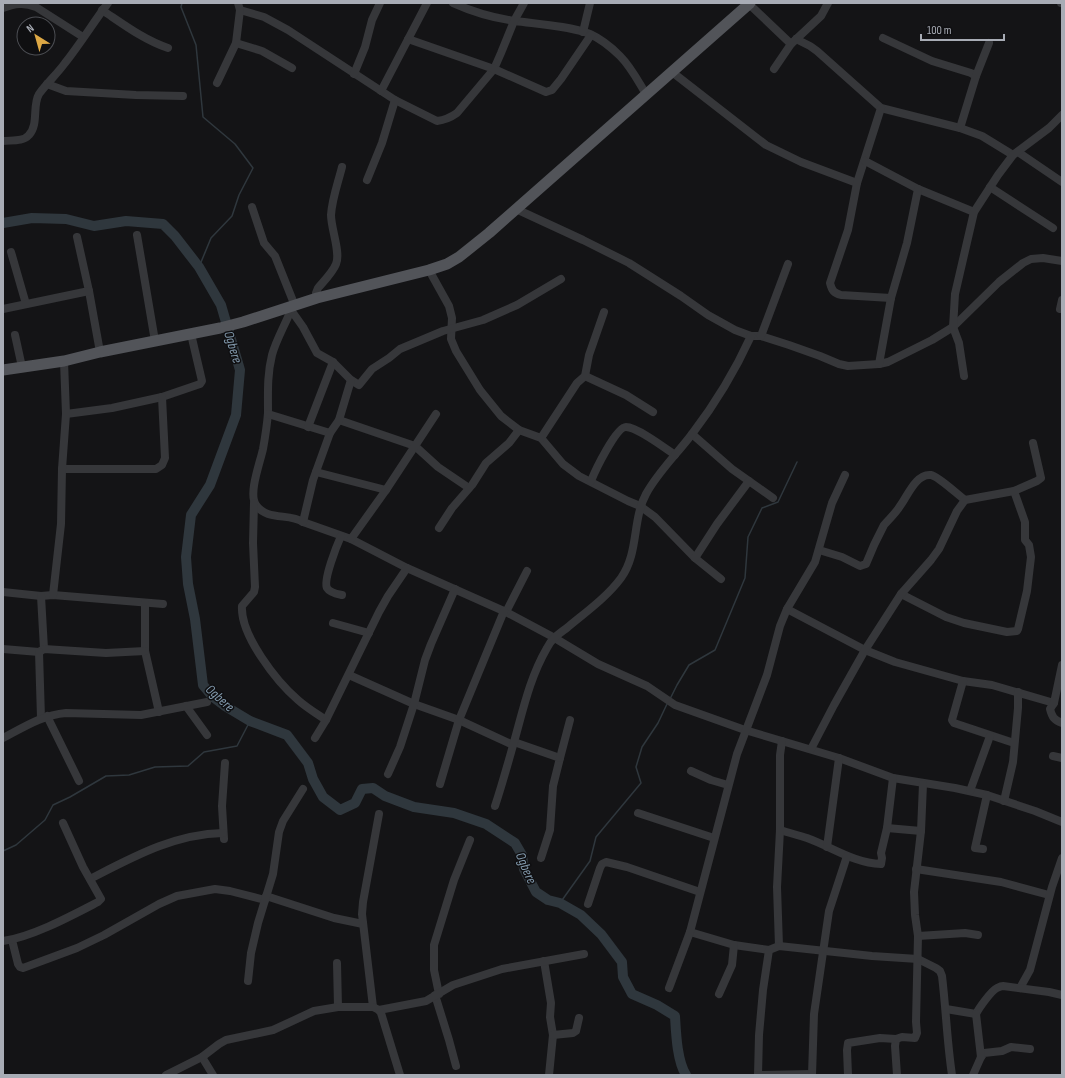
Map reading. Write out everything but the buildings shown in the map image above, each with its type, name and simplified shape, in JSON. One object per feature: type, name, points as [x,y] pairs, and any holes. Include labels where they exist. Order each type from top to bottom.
[{"type":"main road","points":[[3,370],[64,361],[100,352],[220,328],[292,308],[317,298],[429,270],[447,264],[459,257],[516,208],[749,4]]},
{"type":"street","points":[[3,8],[17,3],[28,4],[36,7],[83,37]]},
{"type":"street","points":[[3,141],[18,140],[29,135],[33,129],[36,100],[39,94],[65,63],[108,3]]},
{"type":"street","points":[[354,74],[365,47],[372,20],[380,3]]},
{"type":"street","points":[[381,91],[426,3]]},
{"type":"street","points":[[453,3],[481,14],[587,33],[605,43],[620,56],[631,69],[646,94]]},
{"type":"street","points":[[217,83],[236,43],[239,7],[264,17],[288,30],[395,100],[437,121],[444,120],[451,118],[457,113],[494,69],[514,21],[524,3]]},
{"type":"street","points":[[408,39],[494,69],[546,92],[552,90],[562,79],[587,33],[590,3]]},
{"type":"street","points":[[774,69],[794,42],[820,16],[828,3]]},
{"type":"street","points":[[749,4],[794,42],[810,46],[817,51],[882,108],[960,128],[982,136],[1016,154],[1062,182]]},
{"type":"street","points":[[102,10],[149,40],[168,48]]},
{"type":"street","points":[[883,38],[932,61],[971,72],[976,76]]},
{"type":"street","points":[[236,43],[262,51],[292,68]]},
{"type":"street","points":[[960,128],[976,76],[989,43]]},
{"type":"street","points":[[672,72],[766,145],[802,162],[857,184]]},
{"type":"street","points":[[47,84],[66,91],[183,96]]},
{"type":"street","points":[[367,180],[382,143],[395,100]]},
{"type":"street","points":[[882,108],[857,184],[848,230],[830,283],[835,294],[891,298]]},
{"type":"street","points":[[964,376],[959,343],[953,327],[955,294],[974,212],[990,187],[1016,154],[1049,128],[1062,115]]},
{"type":"street","points":[[865,161],[918,189],[974,212]]},
{"type":"street","points":[[317,298],[316,293],[318,288],[337,263],[338,256],[332,230],[331,216],[333,201],[342,167]]},
{"type":"street","points":[[990,187],[1053,228]]},
{"type":"street","points":[[879,364],[891,298],[907,243],[918,189]]},
{"type":"street","points":[[252,207],[264,243],[275,256],[292,308],[317,352],[333,362],[351,380],[359,385],[372,369],[389,358],[400,348],[430,336],[483,320],[517,305],[561,278]]},
{"type":"street","points":[[516,208],[584,240],[628,263],[681,296],[708,315],[735,330],[751,336],[760,336],[848,366],[879,364],[895,359],[953,327],[999,282],[1023,263],[1031,259],[1043,258],[1062,261]]},
{"type":"street","points":[[137,235],[155,341]]},
{"type":"street","points":[[77,237],[100,352]]},
{"type":"street","points":[[11,252],[26,304]]},
{"type":"street","points":[[760,336],[788,264]]},
{"type":"street","points":[[429,270],[449,306],[452,318],[451,339],[456,351],[480,390],[500,416],[511,426],[541,438],[566,467],[579,476],[640,506],[655,517],[695,558],[721,579]]},
{"type":"street","points":[[3,309],[89,291]]},
{"type":"street","points":[[1060,309],[1062,300]]},
{"type":"street","points":[[292,308],[272,356],[267,386],[268,414],[265,441],[253,491],[255,587],[254,592],[242,606],[246,627],[259,654],[272,672],[299,701],[326,720]]},
{"type":"street","points":[[541,438],[577,384],[585,376],[589,355],[604,312]]},
{"type":"street","points":[[66,414],[112,408],[162,397],[201,383],[202,381],[191,334]]},
{"type":"street","points":[[15,335],[22,367]]},
{"type":"street","points":[[495,806],[528,692],[546,648],[554,637],[568,627],[613,588],[622,577],[629,566],[640,506],[653,483],[692,434],[731,376],[751,336]]},
{"type":"street","points":[[53,595],[61,524],[62,469],[66,414],[64,361]]},
{"type":"street","points":[[308,427],[333,362]]},
{"type":"street","points":[[585,376],[626,394],[653,412]]},
{"type":"street","points":[[303,522],[316,472],[330,433],[340,420],[351,380]]},
{"type":"street","points":[[62,469],[156,469],[162,465],[165,458],[162,397]]},
{"type":"street","points":[[268,414],[330,433]]},
{"type":"street","points":[[351,539],[386,490],[436,414]]},
{"type":"street","points":[[340,420],[415,446],[438,467],[469,488]]},
{"type":"street","points":[[590,481],[604,454],[623,428],[632,428],[647,436],[675,455]]},
{"type":"street","points":[[439,528],[486,463],[509,443],[519,430]]},
{"type":"street","points":[[692,434],[732,468],[773,498]]},
{"type":"street","points":[[811,749],[865,650],[901,594],[939,549],[957,511],[965,500],[1014,491],[1041,478],[1033,443]]},
{"type":"street","points":[[316,472],[386,490]]},
{"type":"street","points":[[819,550],[842,557],[860,566],[866,564],[877,538],[885,524],[900,507],[916,482],[923,476],[930,474],[936,477],[965,500]]},
{"type":"street","points":[[669,988],[690,932],[737,754],[767,675],[780,626],[787,609],[814,562],[819,550],[832,503],[845,475]]},
{"type":"street","points":[[695,558],[717,524],[749,481]]},
{"type":"street","points":[[901,594],[946,617],[958,621],[1007,632],[1017,631],[1027,591],[1031,557],[1029,545],[1025,540],[1025,522],[1014,491]]},
{"type":"street","points":[[254,503],[258,509],[264,513],[298,519],[351,539],[407,568],[505,612],[554,637],[598,664],[647,686],[675,705],[746,730],[839,758],[893,778],[987,795],[1062,822]]},
{"type":"street","points":[[341,536],[330,566],[327,589],[342,595]]},
{"type":"street","points":[[315,738],[326,720],[388,596],[407,568]]},
{"type":"street","points":[[440,784],[459,720],[505,612],[527,571]]},
{"type":"street","points":[[388,774],[400,747],[414,704],[425,660],[455,589]]},
{"type":"street","points":[[3,592],[163,604]]},
{"type":"street","points":[[41,596],[44,717],[79,781]]},
{"type":"street","points":[[145,603],[145,652],[160,712]]},
{"type":"street","points":[[787,609],[865,650],[895,662],[963,681],[992,684],[1054,703]]},
{"type":"street","points":[[333,623],[370,633]]},
{"type":"street","points":[[3,649],[106,653],[145,652]]},
{"type":"street","points":[[1062,665],[1054,703],[1050,709],[1053,718],[1062,723]]},
{"type":"street","points":[[349,675],[414,704],[459,720],[513,743],[560,758]]},
{"type":"street","points":[[963,681],[952,720],[957,725],[1014,743]]},
{"type":"street","points":[[1004,801],[1013,762],[1018,692]]},
{"type":"street","points":[[3,738],[44,717],[66,713],[130,715],[160,712],[207,702]]},
{"type":"street","points":[[186,706],[207,735]]},
{"type":"street","points":[[541,858],[550,830],[553,786],[570,720]]},
{"type":"street","points":[[970,791],[990,736]]},
{"type":"street","points":[[779,946],[777,887],[780,830],[780,755],[782,741]]},
{"type":"street","points":[[1053,756],[1062,758]]},
{"type":"street","points":[[827,847],[839,758]]},
{"type":"street","points":[[90,879],[148,849],[194,836],[224,836],[222,806],[225,763]]},
{"type":"street","points":[[691,770],[711,780],[728,785]]},
{"type":"street","points":[[780,830],[807,838],[847,856],[872,864],[881,864],[881,853],[887,828],[893,778]]},
{"type":"street","points":[[848,1075],[846,1050],[848,1042],[880,1038],[915,1038],[917,1033],[918,936],[914,914],[914,892],[921,831],[923,784]]},
{"type":"street","points":[[248,981],[258,923],[274,867],[281,827],[287,814],[303,789]]},
{"type":"street","points":[[983,849],[975,848],[987,795]]},
{"type":"street","points":[[638,813],[714,838]]},
{"type":"street","points":[[379,814],[363,902],[363,924],[376,1008],[400,1075]]},
{"type":"street","points":[[63,823],[83,867],[101,897],[100,901],[60,921],[7,941],[20,967],[23,968],[84,945],[159,904],[177,896],[215,889],[266,898],[334,918],[363,924]]},
{"type":"street","points":[[887,828],[921,831]]},
{"type":"street","points":[[456,1066],[437,994],[434,970],[434,945],[454,880],[470,840]]},
{"type":"street","points":[[769,950],[762,1006],[758,1075],[812,1074],[814,1014],[829,911],[847,856]]},
{"type":"street","points":[[1020,988],[1030,970],[1049,895],[1062,858]]},
{"type":"street","points":[[588,904],[600,868],[602,864],[606,862],[627,867],[700,892]]},
{"type":"street","points":[[916,869],[1001,882],[1049,895]]},
{"type":"street","points":[[690,932],[734,945],[769,950],[779,946],[872,956],[918,959],[936,968],[941,974],[952,1075]]},
{"type":"street","points":[[918,936],[965,934],[978,935]]},
{"type":"street","points":[[719,994],[732,965],[734,945]]},
{"type":"street","points":[[166,1075],[202,1057],[226,1040],[273,1030],[314,1011],[338,1007],[376,1008],[426,1001],[453,986],[502,969],[584,954]]},
{"type":"street","points":[[544,961],[551,1003],[550,1017],[552,1035],[548,1075]]},
{"type":"street","points":[[337,963],[338,1007]]},
{"type":"street","points":[[981,1058],[976,1014],[978,1009],[997,988],[1003,986],[1062,995]]},
{"type":"street","points":[[946,1009],[976,1014]]},
{"type":"street","points":[[552,1035],[572,1033],[576,1031],[579,1018]]},
{"type":"street","points":[[896,1039],[897,1075]]},
{"type":"street","points":[[973,1075],[984,1053],[1002,1052],[1011,1047],[1030,1049]]},
{"type":"street","points":[[202,1057],[213,1075]]},
{"type":"waterway","points":[[182,3],[181,7],[196,45],[203,117],[235,144],[253,168],[239,195],[232,216],[211,238],[199,267]]},
{"type":"waterway","name":"Ogbere","points":[[3,223],[32,218],[66,219],[94,226],[126,221],[163,224],[175,236],[199,267],[221,305],[240,370],[236,415],[210,485],[191,515],[186,557],[188,584],[195,619],[203,685],[213,697],[250,721],[287,735],[308,763],[313,779],[323,797],[340,810],[355,803],[362,789],[373,788],[385,796],[414,807],[454,813],[486,824],[515,843],[522,855],[524,869],[536,892],[548,900],[560,903],[581,915],[601,934],[622,962],[623,977],[632,994],[657,1005],[675,1016],[679,1055],[686,1075]]},
{"type":"waterway","points":[[670,699],[689,665],[715,650],[745,578],[748,537],[762,508],[778,502],[797,462]]},
{"type":"waterway","points":[[560,903],[590,861],[596,837],[641,783],[636,767],[642,747],[658,723],[667,704]]},
{"type":"waterway","points":[[3,851],[16,845],[45,820],[53,805],[106,776],[129,775],[155,767],[188,766],[204,752],[237,746],[250,721]]}]
